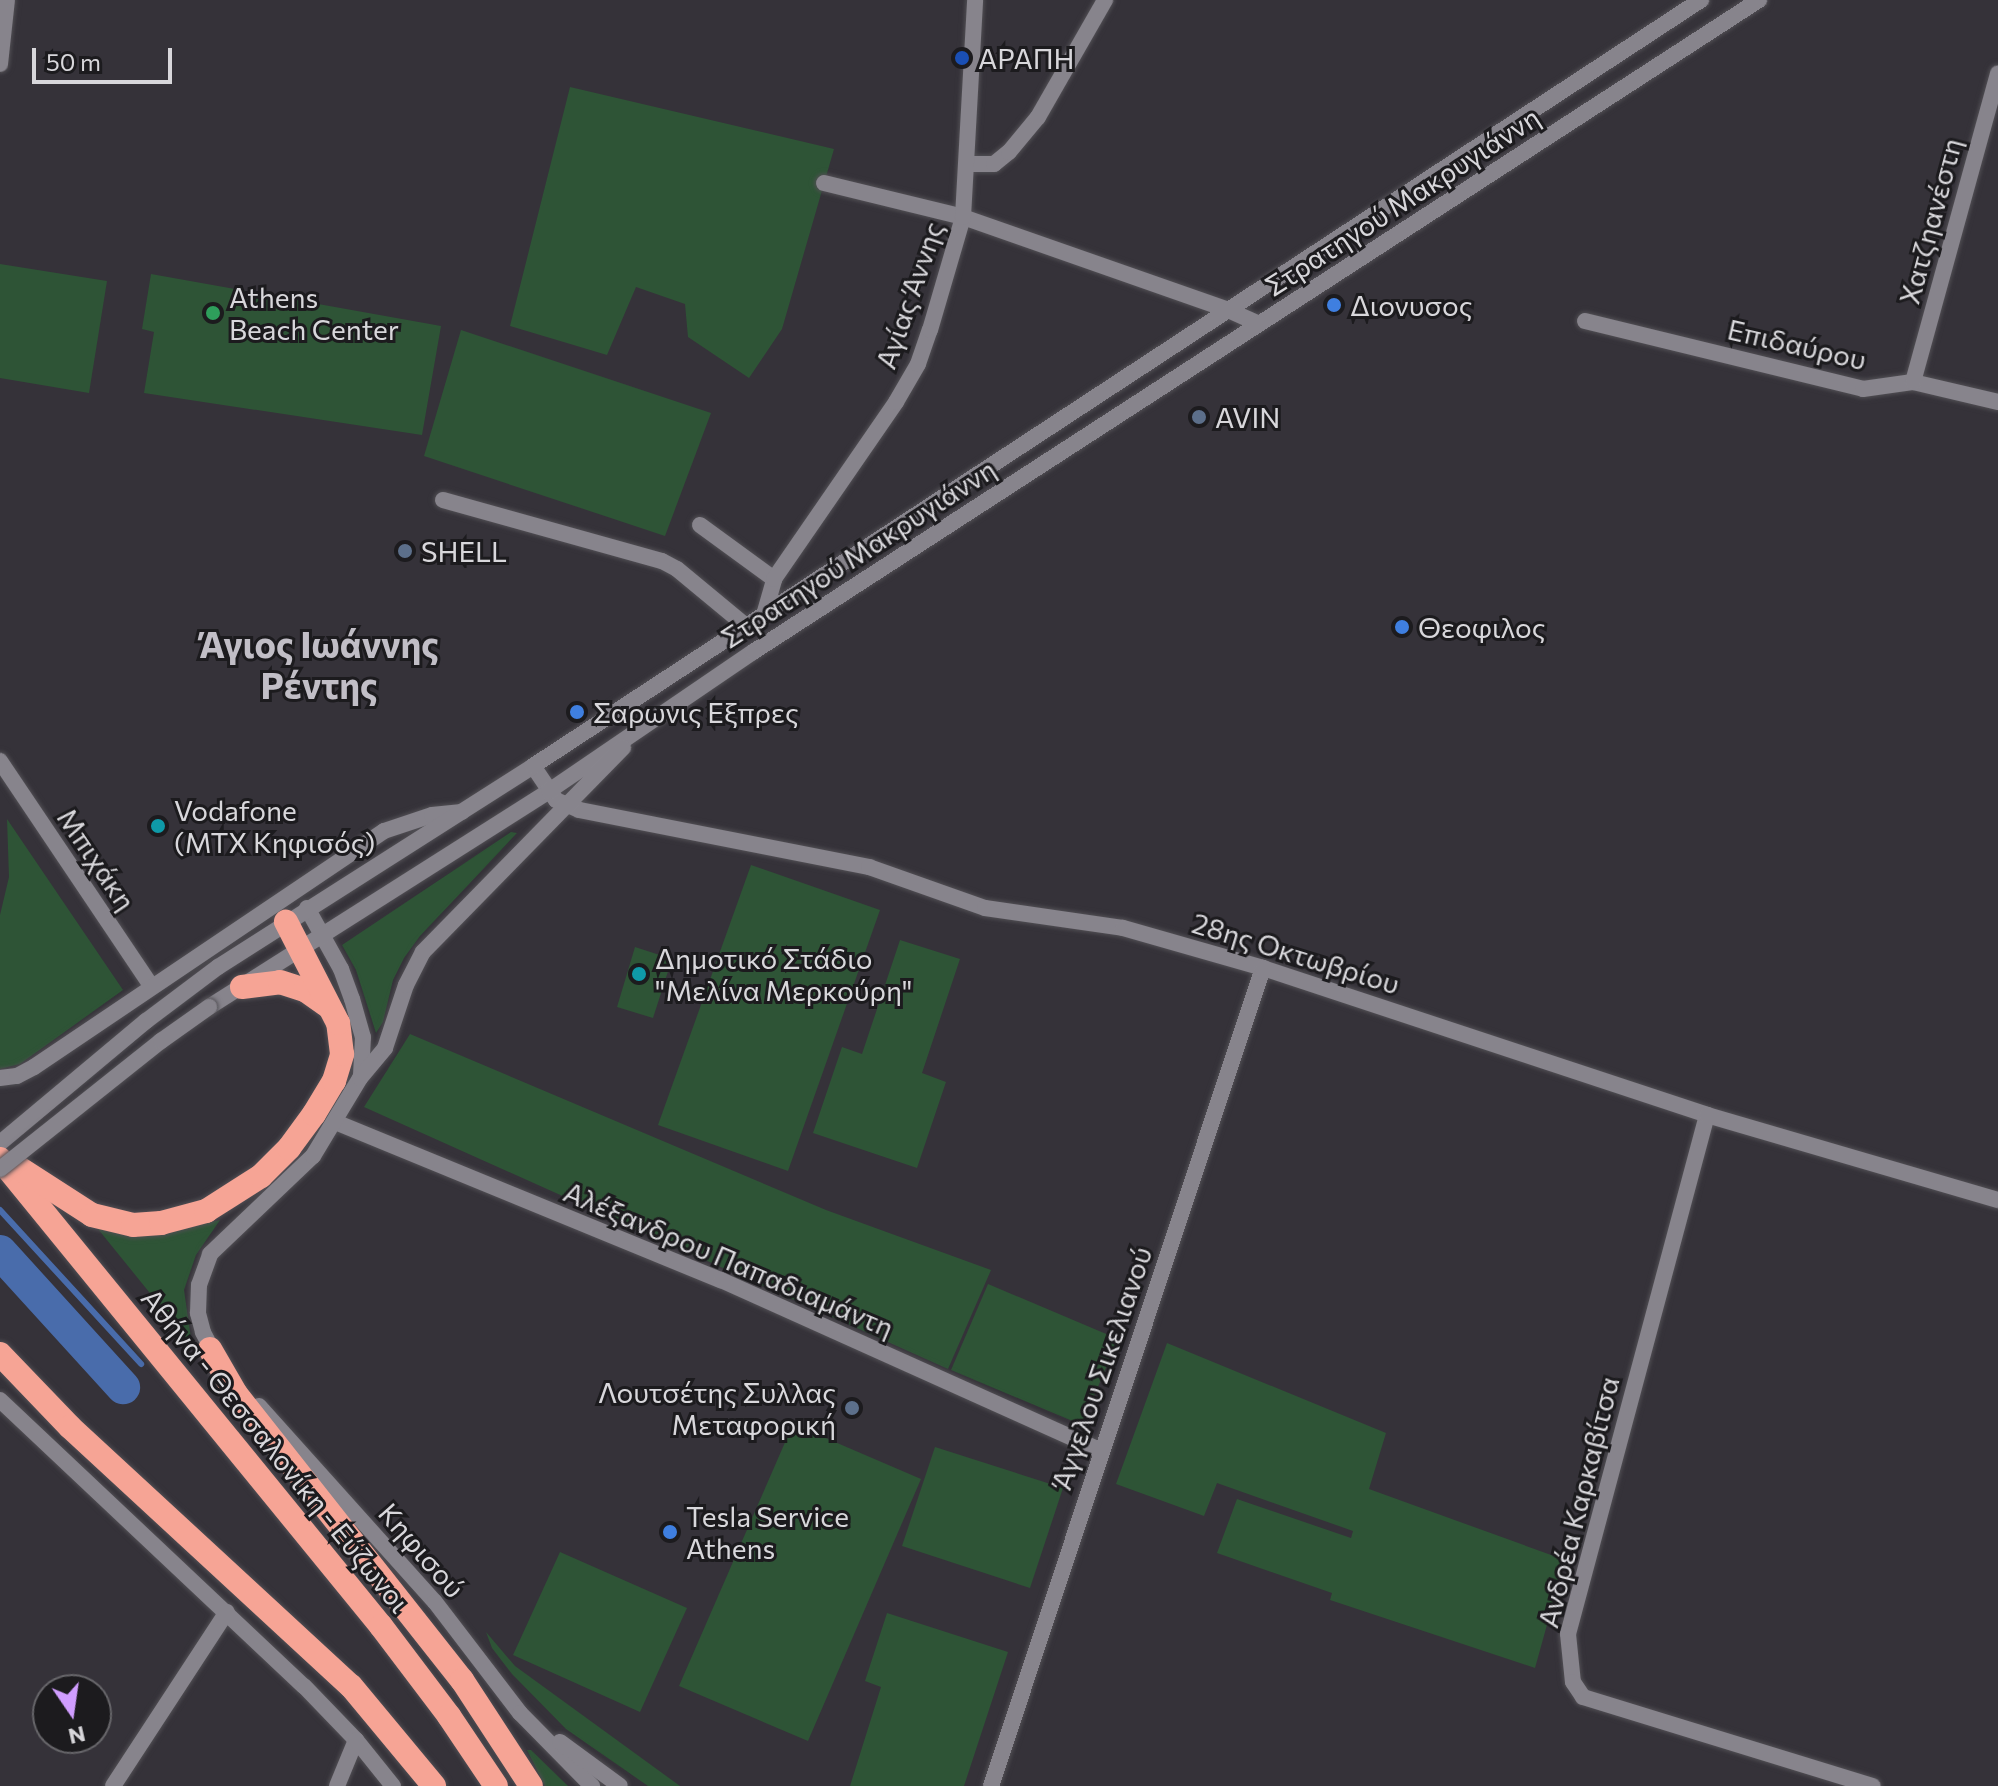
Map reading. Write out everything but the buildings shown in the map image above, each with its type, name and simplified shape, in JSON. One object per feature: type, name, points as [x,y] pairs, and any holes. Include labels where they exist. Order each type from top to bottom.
[{"type":"highway","points":[[0,1158],[80,1209],[111,1222],[161,1223],[220,1205],[276,1162],[301,1133],[334,1081],[342,1054],[338,1023],[329,1007],[312,943],[286,922]]},
{"type":"highway","points":[[242,987],[280,982],[305,990],[329,1007]]},
{"type":"highway","name":"Αθήνα - Θεσσαλονίκη - Εύζωνοι","points":[[0,1158],[381,1626],[449,1716],[496,1786]]},
{"type":"highway","points":[[210,1349],[236,1394],[462,1680],[531,1786]]},
{"type":"highway","points":[[0,1354],[70,1427],[341,1677],[385,1724],[434,1786]]},
{"type":"street","points":[[0,64],[7,0]]},
{"type":"street","name":"Αγίας Άννης","points":[[764,615],[774,579],[896,402],[918,364],[963,217],[975,0]]},
{"type":"street","points":[[968,164],[994,164],[1009,152],[1038,117],[1105,0]]},
{"type":"street","name":"Στρατηγού Μακρυγιάννη","points":[[0,1169],[161,1041],[209,1007],[549,791],[779,636],[1759,0]]},
{"type":"street","name":"Στρατηγού Μακρυγιάννη","points":[[0,1143],[194,985],[286,922],[533,766],[1699,1]]},
{"type":"street","name":"Χατζηανέστη","points":[[1913,382],[1998,73]]},
{"type":"street","points":[[824,183],[963,217],[1228,310],[1259,324]]},
{"type":"street","name":"Επιδαύρου","points":[[1585,321],[1863,389],[1913,382],[1998,402]]},
{"type":"street","points":[[443,500],[662,561],[746,626]]},
{"type":"street","points":[[700,525],[774,579]]},
{"type":"street","points":[[764,615],[779,636]]},
{"type":"street","points":[[210,1349],[201,1327],[198,1302],[201,1276],[210,1254],[230,1231],[300,1172],[335,1122],[360,1078],[385,1048],[406,985],[423,952],[647,723]]},
{"type":"street","points":[[0,786],[1,762]]},
{"type":"street","name":"Μπιχάκη","points":[[1,762],[151,986]]},
{"type":"street","points":[[533,766],[549,791],[566,806]]},
{"type":"street","name":"28ης Οκτωβρίου","points":[[566,806],[869,867],[985,908],[1123,928],[1263,968],[1707,1115],[1998,1200]]},
{"type":"street","points":[[0,1078],[17,1076],[34,1067],[384,831],[432,815],[462,812]]},
{"type":"street","points":[[307,908],[312,943],[341,969],[358,1020],[364,1054],[360,1078]]},
{"type":"street","name":"Άγγελου Σικελιανού","points":[[991,1786],[1100,1450],[1263,968]]},
{"type":"street","name":"Ανδρέα Καρκαβίτσα","points":[[1707,1115],[1568,1634],[1573,1682],[1583,1697],[1873,1786]]},
{"type":"street","name":"Αλέξανδρου Παπαδιαμάντη","points":[[335,1122],[721,1280],[1100,1450]]},
{"type":"street","name":"Κηφισού","points":[[210,1349],[435,1602],[520,1713],[592,1786]]},
{"type":"street","points":[[0,1400],[227,1612],[356,1740],[393,1786]]},
{"type":"street","points":[[113,1786],[227,1612]]},
{"type":"street","points":[[520,1713],[620,1786]]},
{"type":"street","points":[[337,1786],[356,1740]]},
{"type":"green space","points":[[570,87],[834,149],[782,329],[749,378],[688,337],[685,304],[636,287],[607,355],[510,326]]},
{"type":"green space","points":[[0,264],[107,281],[89,393],[0,378]]},
{"type":"green space","points":[[151,274],[441,326],[422,435],[144,393],[154,332],[142,329]]},
{"type":"green space","points":[[461,330],[711,413],[665,536],[424,456]]},
{"type":"green space","points":[[7,819],[123,990],[20,1064],[0,1069],[0,915],[9,877]]},
{"type":"green space","points":[[511,832],[517,833],[420,936],[404,958],[393,980],[383,1022],[376,1033],[356,970],[342,945]]},
{"type":"green space","points":[[751,865],[880,910],[788,1171],[658,1125]]},
{"type":"green space","points":[[900,940],[960,959],[922,1073],[946,1082],[917,1168],[813,1133],[842,1047],[862,1054]]},
{"type":"green space","points":[[635,947],[672,959],[653,1018],[617,1007]]},
{"type":"green space","points":[[410,1034],[826,1210],[991,1270],[948,1369],[364,1107]]},
{"type":"green space","points":[[220,1220],[196,1255],[184,1290],[192,1345],[98,1229],[161,1233]]},
{"type":"green space","points":[[988,1284],[1118,1339],[1082,1425],[951,1370]]},
{"type":"green space","points":[[1167,1343],[1386,1433],[1369,1489],[1565,1560],[1535,1668],[1330,1600],[1332,1593],[1217,1553],[1237,1499],[1351,1538],[1353,1531],[1217,1483],[1204,1516],[1116,1484]]},
{"type":"green space","points":[[793,1424],[921,1479],[808,1741],[679,1686]]},
{"type":"green space","points":[[935,1447],[1063,1488],[1030,1588],[902,1546]]},
{"type":"green space","points":[[560,1552],[687,1608],[640,1712],[513,1655]]},
{"type":"green space","points":[[887,1613],[1008,1652],[964,1786],[850,1786],[881,1687],[865,1681]]},
{"type":"green space","points":[[486,1632],[515,1666],[680,1786],[648,1786],[566,1729],[512,1674],[492,1648]]},
{"type":"green space","points":[[527,1750],[531,1750],[568,1786],[545,1786]]},
{"type":"waterway","points":[[0,1210],[141,1364]]},
{"type":"waterway","points":[[0,1252],[123,1387]]},
{"type":"place","name":"ΑΡΑΠΗ","points":[[962,58]]},
{"type":"place","name":"Διονυσος","points":[[1334,305]]},
{"type":"place","name":"Athens Beach Center","points":[[213,313]]},
{"type":"place","name":"AVIN","points":[[1199,417]]},
{"type":"place","name":"SHELL","points":[[405,551]]},
{"type":"place","name":"Θεοφιλος","points":[[1402,627]]},
{"type":"place","name":"Σαρωνις Εξπρες","points":[[577,712]]},
{"type":"place","name":"Vodafone (MTX Κηφισός)","points":[[158,826]]},
{"type":"place","name":"Δημοτικό Στάδιο \"Μελίνα Μερκούρη\"","points":[[639,974]]},
{"type":"place","name":"Λουτσέτης Συλλας Μεταφορική","points":[[852,1408]]},
{"type":"place","name":"Tesla Service Athens","points":[[670,1532]]},
{"type":"district","name":"Άγιος Ιωάννης Ρέντης","points":[[319,664]]}]
